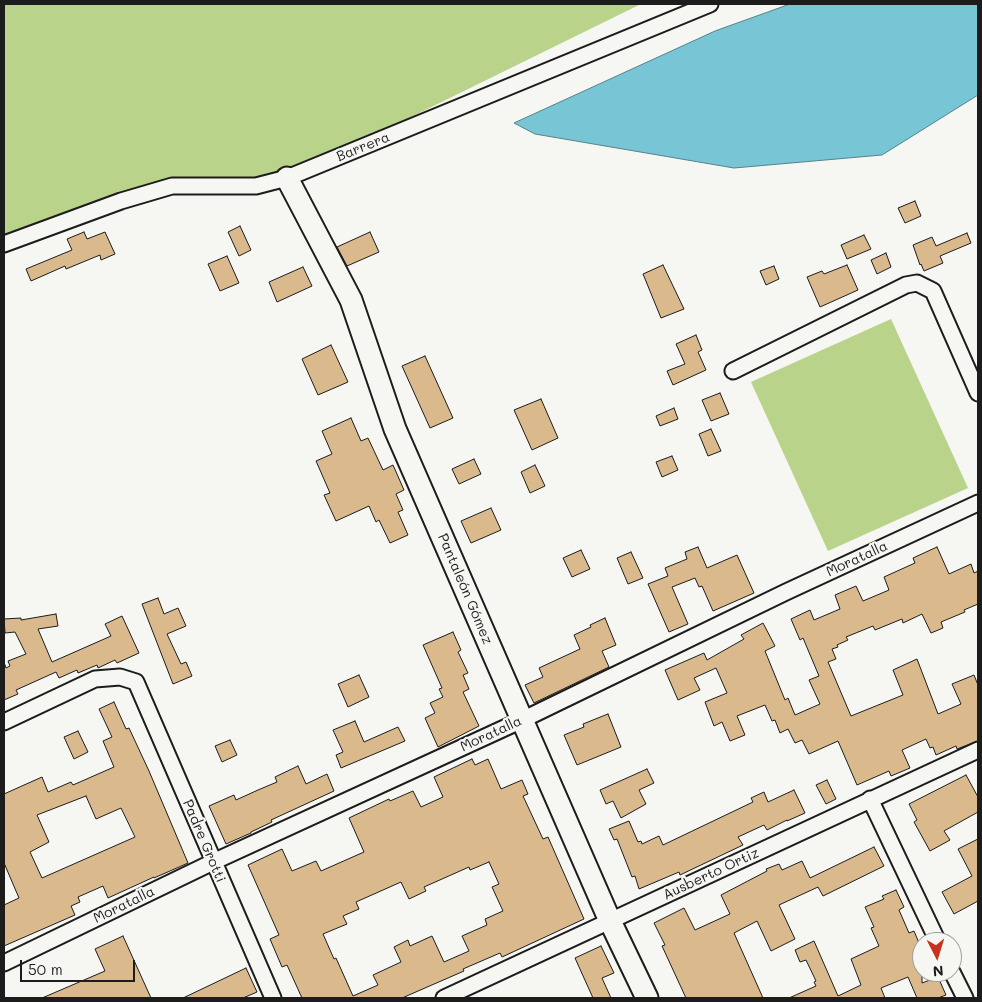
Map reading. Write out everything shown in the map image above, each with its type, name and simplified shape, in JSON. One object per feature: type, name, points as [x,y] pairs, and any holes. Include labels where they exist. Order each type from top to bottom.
[{"type":"main road","name":"Pantaleón Gómez","points":[[287,178],[350,300],[395,429],[610,921],[647,998]]},
{"type":"street","name":"Barrera","points":[[4,244],[120,201],[172,186],[256,186],[287,178],[710,4]]},
{"type":"street","points":[[733,371],[906,285],[917,283],[933,290],[978,393]]},
{"type":"street","name":"Moratalla","points":[[4,964],[213,862],[522,720],[786,592],[978,503]]},
{"type":"street","name":"Padre Grotti","points":[[4,722],[95,679],[120,677],[136,682],[273,998]]},
{"type":"street","name":"Ausberto Ortiz","points":[[444,998],[978,750]]},
{"type":"street","points":[[870,800],[933,932]]},
{"type":"street","points":[[957,982],[965,998]]},
{"type":"street","points":[[970,998],[978,994]]},
{"type":"green space","points":[[4,4],[641,4],[287,178],[172,186],[4,244]]},
{"type":"green space","points":[[891,319],[968,488],[828,551],[751,382]]},
{"type":"water","points":[[790,4],[978,4],[978,95],[882,155],[734,168],[535,134],[514,123],[715,31]]},
{"type":"building","points":[[915,201],[921,216],[905,223],[898,208]]},
{"type":"building","points":[[240,226],[251,250],[239,256],[228,232]]},
{"type":"building","points":[[84,232],[87,239],[105,232],[115,254],[101,260],[100,255],[66,269],[65,266],[31,281],[26,269],[72,250],[67,239]]},
{"type":"building","points":[[370,232],[379,252],[347,266],[337,247]]},
{"type":"building","points":[[967,233],[971,243],[940,256],[943,263],[924,271],[913,245],[932,237],[936,246]]},
{"type":"building","points":[[864,235],[871,249],[847,259],[841,245]]},
{"type":"building","points":[[886,253],[891,267],[877,274],[871,260]]},
{"type":"building","points":[[227,256],[239,283],[220,291],[208,264]]},
{"type":"building","points":[[663,265],[684,309],[661,318],[643,274]]},
{"type":"building","points":[[847,265],[858,290],[820,307],[807,277],[822,271],[824,274]]},
{"type":"building","points":[[774,266],[779,279],[766,285],[760,271]]},
{"type":"building","points":[[303,267],[312,286],[277,302],[269,282]]},
{"type":"building","points":[[696,335],[702,350],[698,352],[706,370],[673,385],[667,371],[685,364],[676,344]]},
{"type":"building","points":[[331,345],[348,382],[318,395],[302,359]]},
{"type":"building","points":[[425,356],[453,418],[430,428],[402,366]]},
{"type":"building","points":[[720,393],[729,414],[711,421],[702,400]]},
{"type":"building","points":[[541,399],[558,438],[532,450],[514,410]]},
{"type":"building","points":[[674,408],[678,419],[660,426],[656,416]]},
{"type":"building","points":[[351,418],[361,441],[368,438],[383,470],[393,465],[404,490],[396,494],[403,510],[398,512],[408,535],[390,543],[379,520],[376,522],[369,506],[336,521],[324,495],[330,493],[316,461],[332,454],[322,431]]},
{"type":"building","points":[[711,429],[721,451],[708,456],[699,434]]},
{"type":"building","points":[[672,456],[678,470],[662,477],[656,462]]},
{"type":"building","points":[[474,459],[481,474],[459,484],[452,469]]},
{"type":"building","points":[[535,465],[545,486],[530,493],[521,472]]},
{"type":"building","points":[[491,508],[501,530],[471,543],[461,521]]},
{"type":"building","points":[[698,547],[707,568],[737,555],[754,593],[713,611],[702,586],[699,587],[695,578],[672,587],[688,624],[669,632],[648,584],[668,576],[665,568],[687,559],[685,552]]},
{"type":"building","points":[[937,547],[949,574],[971,564],[974,573],[978,571],[978,604],[964,610],[965,612],[941,622],[943,628],[931,633],[922,614],[903,623],[902,619],[875,630],[873,626],[846,637],[848,640],[832,649],[836,659],[828,662],[851,716],[903,695],[893,670],[917,659],[938,714],[961,704],[952,684],[974,675],[978,685],[978,741],[957,749],[956,746],[936,755],[933,747],[930,748],[926,739],[902,750],[910,768],[891,776],[889,771],[857,785],[838,741],[809,754],[802,740],[795,743],[788,729],[780,733],[775,720],[772,721],[765,705],[737,716],[745,735],[730,741],[722,722],[714,726],[705,702],[727,693],[716,668],[694,678],[700,690],[678,700],[665,670],[704,653],[707,660],[744,639],[741,635],[763,623],[775,646],[765,651],[785,700],[788,698],[795,715],[820,704],[809,680],[819,676],[803,638],[800,640],[791,619],[810,610],[814,620],[840,609],[835,595],[856,586],[863,601],[889,590],[884,577],[915,563],[913,558]]},
{"type":"building","points":[[581,550],[590,569],[572,577],[563,558]]},
{"type":"building","points":[[631,552],[643,578],[628,584],[617,558]]},
{"type":"building","points":[[158,598],[164,614],[178,608],[186,626],[167,634],[181,664],[186,662],[192,676],[173,684],[142,604]]},
{"type":"building","points":[[56,614],[58,626],[38,629],[52,662],[111,636],[105,624],[122,616],[139,653],[117,663],[115,660],[98,668],[97,665],[78,673],[77,670],[59,678],[56,672],[16,690],[18,694],[4,700],[4,662],[6,668],[10,666],[8,661],[26,654],[15,632],[5,633],[4,619],[21,618],[21,620]]},
{"type":"building","points":[[605,618],[616,645],[602,651],[609,667],[534,703],[525,685],[543,677],[539,668],[580,649],[574,635]]},
{"type":"building","points":[[453,632],[461,650],[458,652],[468,673],[463,675],[469,689],[463,692],[479,726],[438,747],[425,718],[435,713],[430,703],[443,697],[439,689],[442,688],[423,645]]},
{"type":"building","points":[[359,675],[369,697],[348,707],[338,684]]},
{"type":"building","points":[[114,702],[126,729],[129,728],[149,771],[188,863],[108,898],[103,886],[78,897],[80,902],[71,906],[75,915],[4,946],[4,905],[19,898],[4,863],[4,794],[42,777],[48,792],[71,782],[73,785],[114,767],[103,741],[112,737],[99,709]],"holes":[[[86,796],[96,819],[121,808],[135,837],[42,878],[30,852],[49,842],[37,815]]]},
{"type":"building","points":[[608,714],[621,747],[577,765],[564,735],[584,727],[583,724]]},
{"type":"building","points":[[355,721],[364,742],[398,727],[405,741],[341,768],[336,755],[343,752],[333,730]]},
{"type":"building","points":[[78,731],[88,752],[74,759],[64,737]]},
{"type":"building","points":[[230,740],[237,755],[222,762],[215,746]]},
{"type":"building","points":[[472,759],[475,765],[488,759],[501,789],[522,780],[528,794],[523,796],[543,839],[548,837],[584,919],[502,957],[500,953],[463,969],[464,971],[402,998],[302,998],[287,965],[282,967],[270,939],[279,935],[248,865],[282,849],[292,871],[316,861],[321,871],[364,852],[349,818],[389,799],[390,801],[413,791],[421,807],[443,797],[434,777]],"holes":[[[489,862],[499,884],[492,887],[503,911],[485,919],[487,925],[462,936],[469,951],[444,962],[432,936],[410,946],[408,940],[394,947],[401,962],[373,975],[378,985],[353,996],[323,934],[347,924],[343,916],[359,909],[356,902],[401,882],[409,899],[426,891],[424,887],[469,867],[470,870]]]},
{"type":"building","points":[[298,766],[306,784],[327,774],[334,791],[271,820],[272,822],[226,844],[209,806],[234,795],[236,800],[277,782],[275,777]]},
{"type":"building","points":[[647,769],[654,783],[639,790],[646,804],[621,818],[613,801],[606,804],[600,790]]},
{"type":"building","points":[[966,775],[978,797],[978,812],[944,831],[950,840],[930,851],[914,822],[917,820],[909,804]]},
{"type":"building","points":[[827,780],[836,799],[826,804],[816,785]]},
{"type":"building","points":[[794,790],[805,813],[767,830],[764,825],[738,837],[743,845],[680,875],[679,872],[639,889],[635,876],[632,877],[617,839],[614,840],[609,829],[629,821],[638,842],[641,841],[642,844],[659,836],[663,845],[753,802],[751,798],[764,792],[768,802]]},
{"type":"building","points":[[978,839],[978,901],[954,914],[942,892],[972,876],[958,849]]},
{"type":"building","points":[[874,847],[884,866],[823,896],[818,887],[779,905],[795,939],[771,951],[757,921],[734,933],[763,998],[686,998],[662,946],[665,945],[654,923],[684,908],[695,930],[730,914],[721,895],[767,871],[766,869],[779,864],[782,870],[802,861],[810,878]]},
{"type":"building","points":[[896,890],[904,907],[899,910],[909,933],[914,931],[914,932],[912,932],[912,982],[940,982],[946,995],[938,998],[917,998],[908,977],[881,988],[885,998],[789,998],[816,986],[814,982],[816,981],[806,960],[800,962],[795,950],[814,941],[838,996],[861,985],[851,959],[879,946],[871,928],[874,927],[865,907],[884,899],[882,896]]},
{"type":"building","points":[[123,936],[151,998],[42,998],[105,971],[95,949]]},
{"type":"building","points":[[601,946],[614,973],[602,978],[611,998],[593,998],[575,958]]},
{"type":"building","points":[[246,968],[257,992],[243,998],[183,998]]}]
